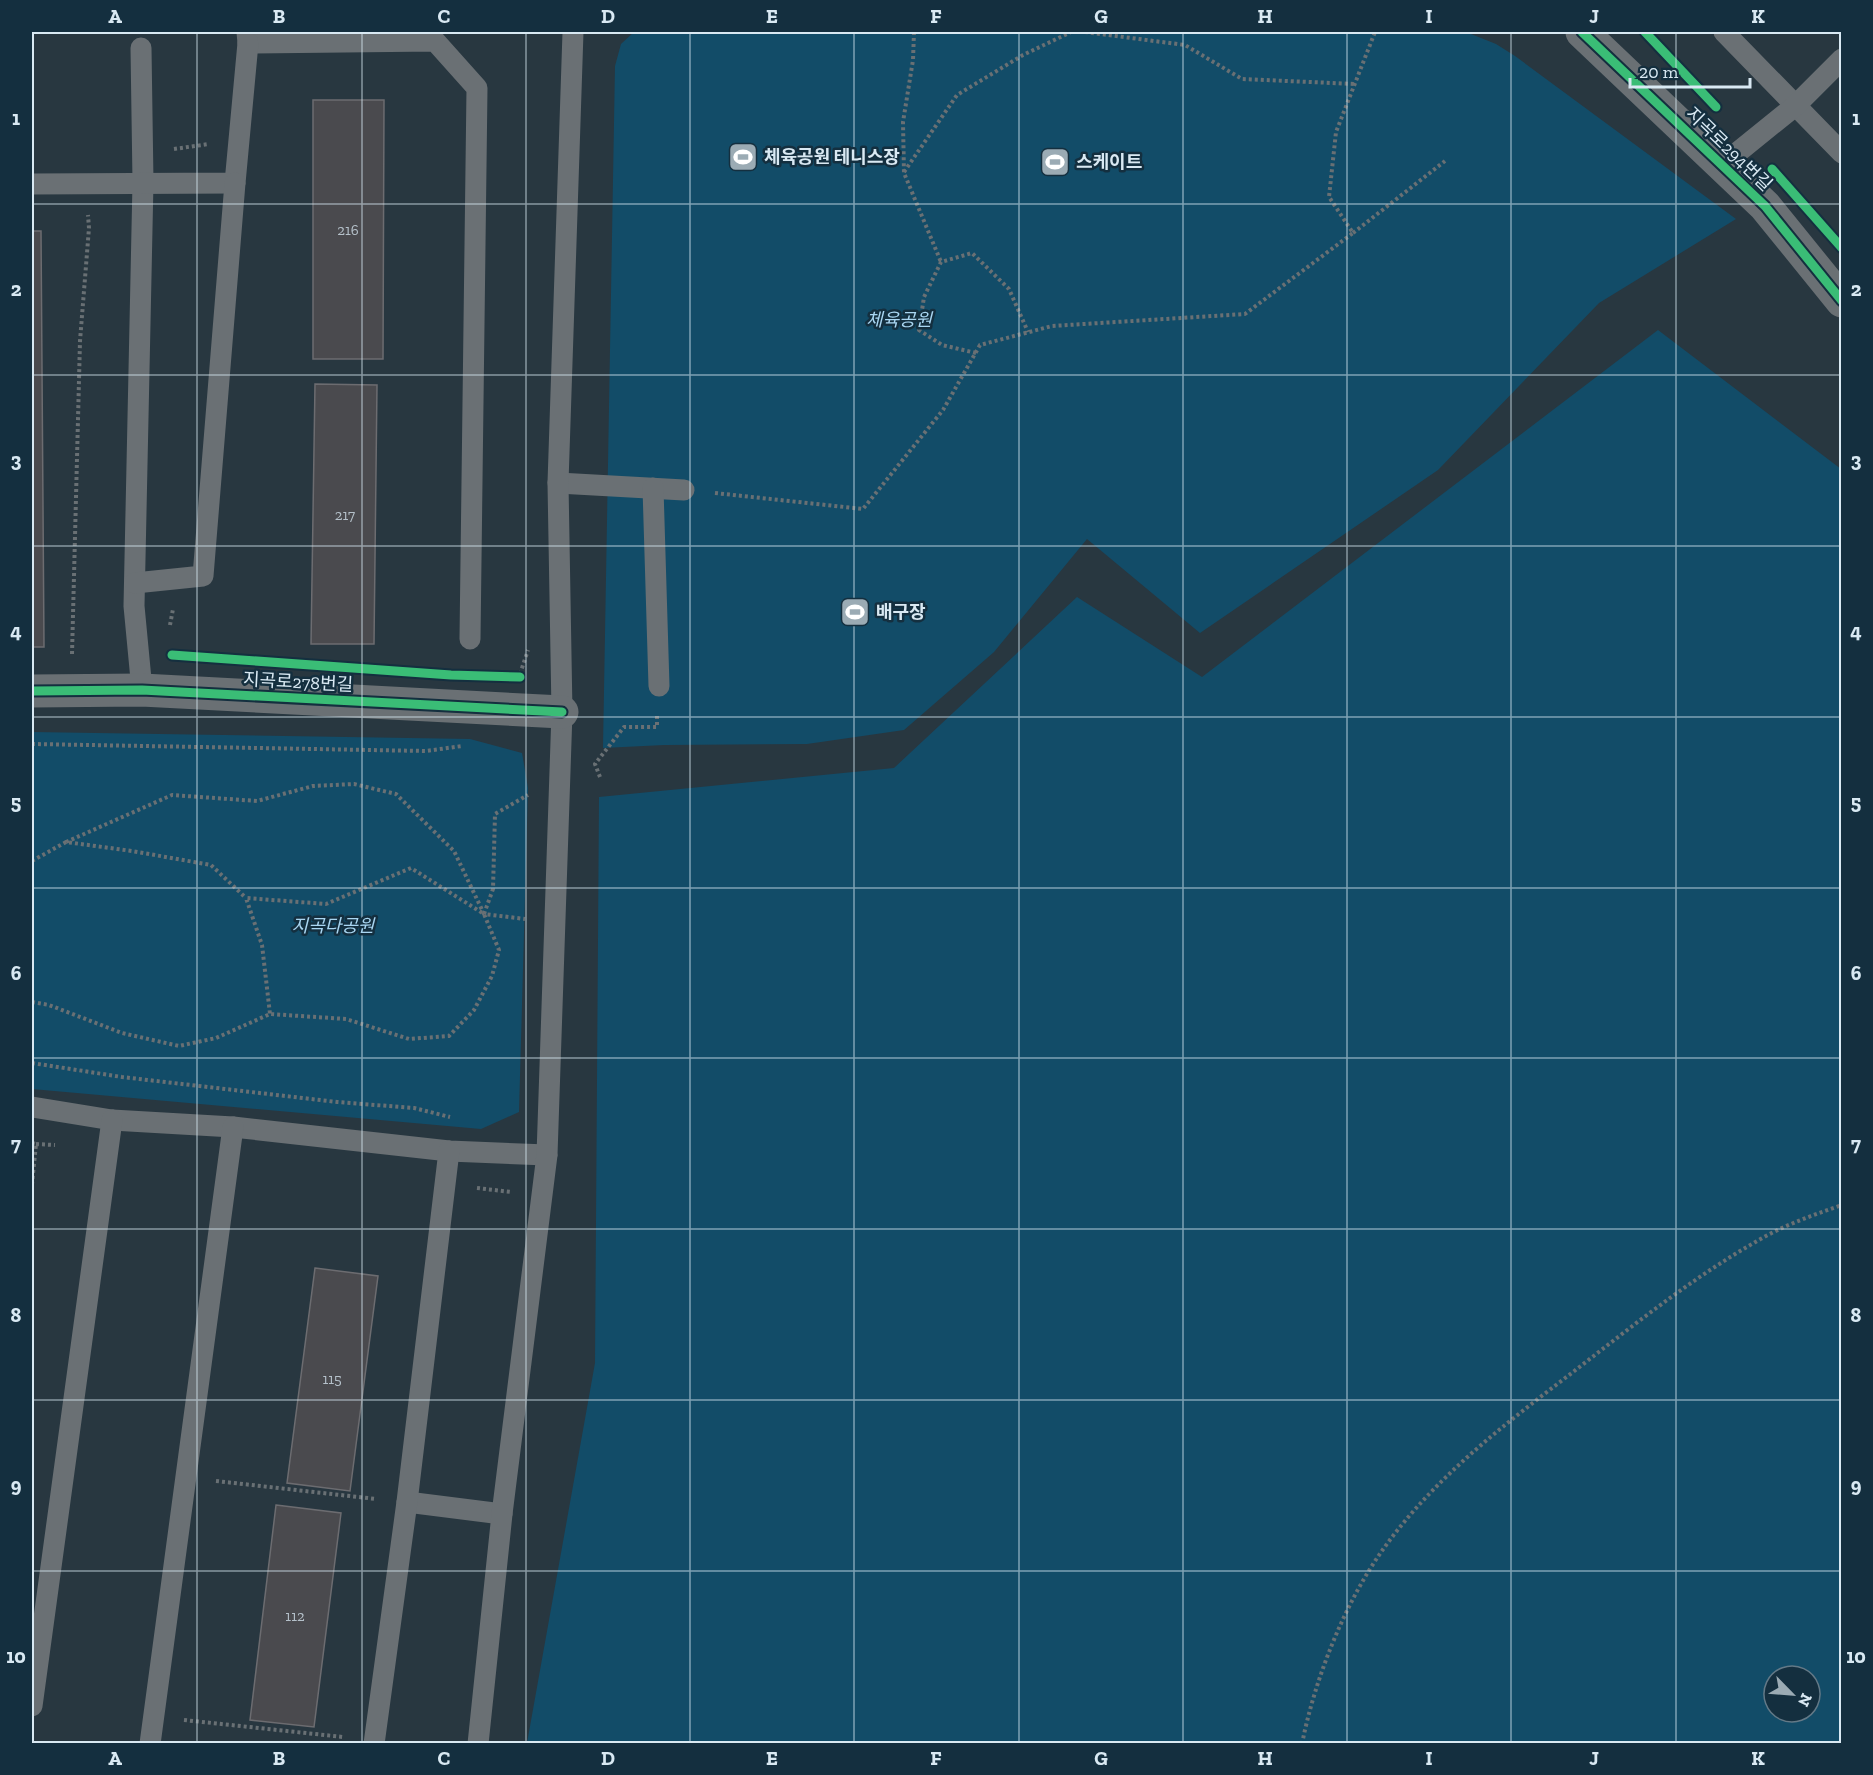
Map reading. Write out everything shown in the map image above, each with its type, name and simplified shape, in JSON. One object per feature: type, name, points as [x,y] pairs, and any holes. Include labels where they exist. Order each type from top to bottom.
[{"type":"street","name":"지곡로294번길","points":[[1582,32],[1765,206],[1842,301]]},
{"type":"street","name":"지곡로278번길","points":[[32,691],[142,690],[562,712]]},
{"type":"lane","points":[[478,1743],[502,1514],[547,1155],[562,712],[558,483],[573,32]]},
{"type":"lane","points":[[1724,32],[1842,153]]},
{"type":"lane","points":[[135,583],[203,576],[248,37],[435,41],[477,88],[470,639]]},
{"type":"lane","points":[[141,48],[143,182],[134,606],[142,690]]},
{"type":"lane","points":[[1722,165],[1795,105],[1842,59]]},
{"type":"lane","points":[[32,184],[235,183]]},
{"type":"lane","points":[[558,483],[684,490]]},
{"type":"lane","points":[[653,488],[660,686]]},
{"type":"lane","points":[[32,1107],[112,1120],[233,1127],[449,1150],[547,1155]]},
{"type":"lane","points":[[32,1706],[112,1120]]},
{"type":"lane","points":[[150,1743],[233,1127]]},
{"type":"lane","points":[[374,1742],[407,1502],[449,1150]]},
{"type":"lane","points":[[407,1502],[502,1514]]},
{"type":"path","points":[[914,32],[913,60],[903,122],[904,173],[941,262]]},
{"type":"path","points":[[904,173],[957,95],[1023,55],[1071,32]]},
{"type":"path","points":[[1085,32],[1185,45],[1242,79],[1355,84]]},
{"type":"path","points":[[1353,233],[1329,197],[1336,132],[1375,32]]},
{"type":"path","points":[[174,149],[220,143]]},
{"type":"path","points":[[684,490],[863,509],[943,410],[980,345],[1052,326],[1245,314],[1444,161]]},
{"type":"path","points":[[72,661],[80,341],[89,228],[88,210]]},
{"type":"path","points":[[976,353],[942,345],[919,330],[924,297],[941,262],[972,253],[1009,289],[1028,332]]},
{"type":"path","points":[[169,628],[175,600]]},
{"type":"path","points":[[508,676],[520,676]]},
{"type":"path","points":[[600,777],[595,764],[624,727],[657,727],[660,686]]},
{"type":"path","points":[[32,744],[426,750],[468,746]]},
{"type":"path","points":[[32,861],[66,842],[172,795],[257,801],[313,786],[354,784],[396,794],[454,851],[499,950],[492,976],[474,1010],[449,1036],[409,1039],[346,1019],[270,1014],[216,1038],[179,1046],[122,1033],[49,1005],[32,1002]]},
{"type":"path","points":[[484,914],[493,889],[495,814],[536,790]]},
{"type":"path","points":[[66,842],[211,865],[246,898],[262,945],[270,1014]]},
{"type":"path","points":[[246,898],[327,904],[411,868],[484,914],[535,920]]},
{"type":"path","points":[[32,1063],[122,1077],[414,1108]]},
{"type":"path","points":[[32,1143],[36,1144],[32,1184]]},
{"type":"path","points":[[1302,1743],[1323,1669],[1344,1618],[1384,1548],[1444,1479],[1496,1431],[1643,1317],[1729,1258],[1768,1235],[1806,1217],[1842,1205]]},
{"type":"path","points":[[186,1478],[407,1502]]},
{"type":"path","points":[[153,1717],[374,1742]]},
{"type":"green space","name":"체육공원","points":[[634,32],[1466,32],[1496,44],[1515,56],[1736,219],[1599,303],[1438,470],[1200,633],[1087,539],[994,652],[904,730],[807,744],[664,745],[603,748],[615,66],[621,44]]},
{"type":"green space","points":[[1658,330],[1841,469],[1841,1743],[527,1743],[595,1363],[599,797],[894,768],[1077,597],[1202,677]]},
{"type":"green space","name":"지곡다공원","points":[[32,732],[470,739],[522,753],[528,788],[519,1112],[481,1129],[32,1089]]},
{"type":"building","points":[[313,100],[384,100],[383,359],[313,359]]},
{"type":"building","points":[[32,231],[41,231],[44,647],[32,647]]},
{"type":"building","points":[[315,384],[377,385],[374,644],[311,644]]},
{"type":"building","points":[[315,1268],[378,1276],[350,1491],[287,1483]]},
{"type":"building","points":[[276,1505],[341,1513],[314,1727],[250,1720]]},
{"type":"cycle path","points":[[1582,32],[1765,206],[1842,301]]},
{"type":"cycle path","points":[[1645,32],[1716,107]]},
{"type":"cycle path","points":[[1772,169],[1842,248]]},
{"type":"cycle path","points":[[172,655],[451,675],[520,677]]},
{"type":"cycle path","points":[[32,691],[142,690],[562,712]]},
{"type":"place","name":"체육공원 테니스장","points":[[743,157]]},
{"type":"place","name":"스케이트","points":[[1055,162]]},
{"type":"place","name":"배구장","points":[[855,612]]}]
